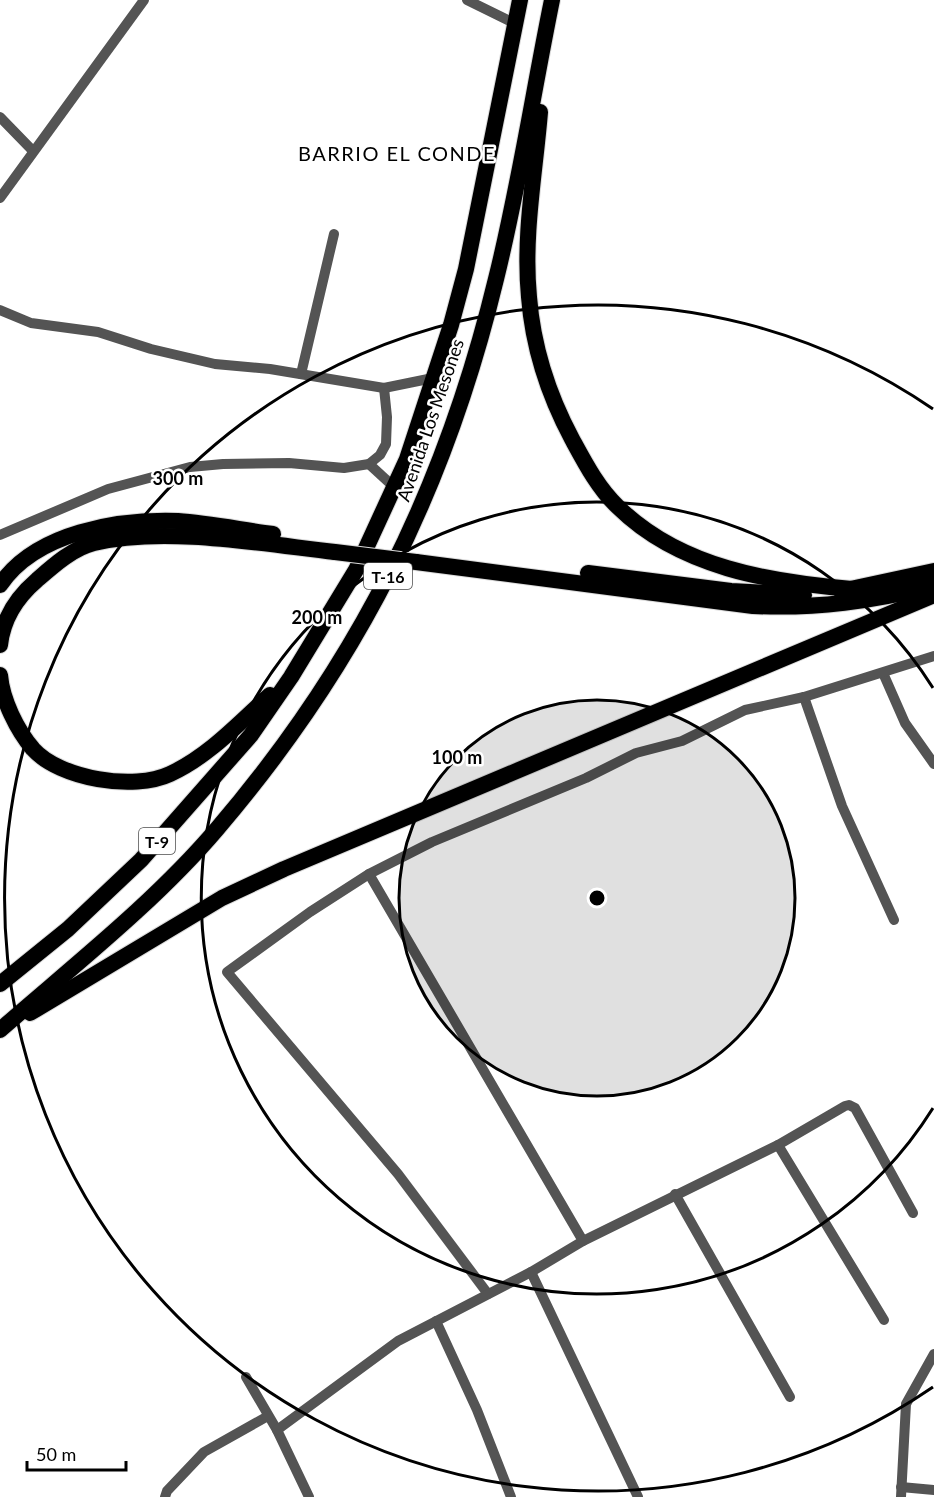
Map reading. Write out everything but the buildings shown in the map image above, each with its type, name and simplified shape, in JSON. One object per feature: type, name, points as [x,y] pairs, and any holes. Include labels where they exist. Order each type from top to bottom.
[{"type":"highway","name":"Avenida Los Mesones","points":[[0,984],[68,929],[141,860],[251,735],[291,677],[356,570],[394,488],[434,378],[466,269],[520,0]]},
{"type":"highway","name":"Avenida Los Mesones","points":[[0,1030],[173,875],[215,831],[280,752],[363,627],[422,506],[462,401],[496,280],[552,0]]},
{"type":"highway","points":[[547,25],[530,220],[528,295],[540,367],[568,431],[602,488],[617,506],[650,532],[708,562],[744,575],[792,584],[852,589]]},
{"type":"highway","points":[[0,585],[34,552],[81,530],[104,527],[177,521],[337,548]]},
{"type":"highway","points":[[0,645],[2,625],[22,592],[62,560],[93,543],[188,537],[337,548],[731,591],[816,595],[934,571]]},
{"type":"highway","points":[[418,557],[753,606],[801,608],[843,605],[934,586]]},
{"type":"highway","points":[[0,1030],[213,903],[284,869],[934,595]]},
{"type":"highway","points":[[0,675],[1,686],[13,717],[34,750],[70,772],[99,780],[141,782],[169,774],[195,759],[225,737],[291,677]]},
{"type":"street","points":[[0,198],[144,0]]},
{"type":"street","points":[[467,0],[516,24]]},
{"type":"street","points":[[0,117],[33,151]]},
{"type":"street","points":[[301,374],[334,234]]},
{"type":"street","points":[[0,310],[31,323],[98,332],[183,357],[384,388],[434,378]]},
{"type":"street","points":[[0,535],[108,489],[190,468],[223,464],[289,463],[344,468],[369,464],[380,455],[386,444],[387,417],[384,388]]},
{"type":"street","points":[[369,464],[394,488]]},
{"type":"street","points":[[488,1294],[398,1174],[227,972],[310,912],[369,874],[432,842],[586,778],[636,753],[682,741],[745,710],[804,697],[934,656]]},
{"type":"street","points":[[883,673],[905,723],[934,764]]},
{"type":"street","points":[[804,697],[842,806],[894,921]]},
{"type":"street","points":[[369,874],[583,1241]]},
{"type":"street","points":[[277,1430],[398,1341],[531,1272],[583,1241],[778,1145],[849,1105],[855,1108],[913,1213]]},
{"type":"street","points":[[778,1145],[884,1320]]},
{"type":"street","points":[[675,1194],[790,1397]]},
{"type":"street","points":[[531,1272],[638,1497]]},
{"type":"street","points":[[436,1321],[477,1410],[511,1497]]},
{"type":"street","points":[[934,1354],[906,1404],[901,1492],[934,1490]]},
{"type":"street","points":[[246,1377],[277,1430],[309,1497]]},
{"type":"street","points":[[165,1497],[167,1491],[204,1452],[268,1416]]},
{"type":"district","name":"BARRIO EL CONDE","points":[[397,153]]}]
